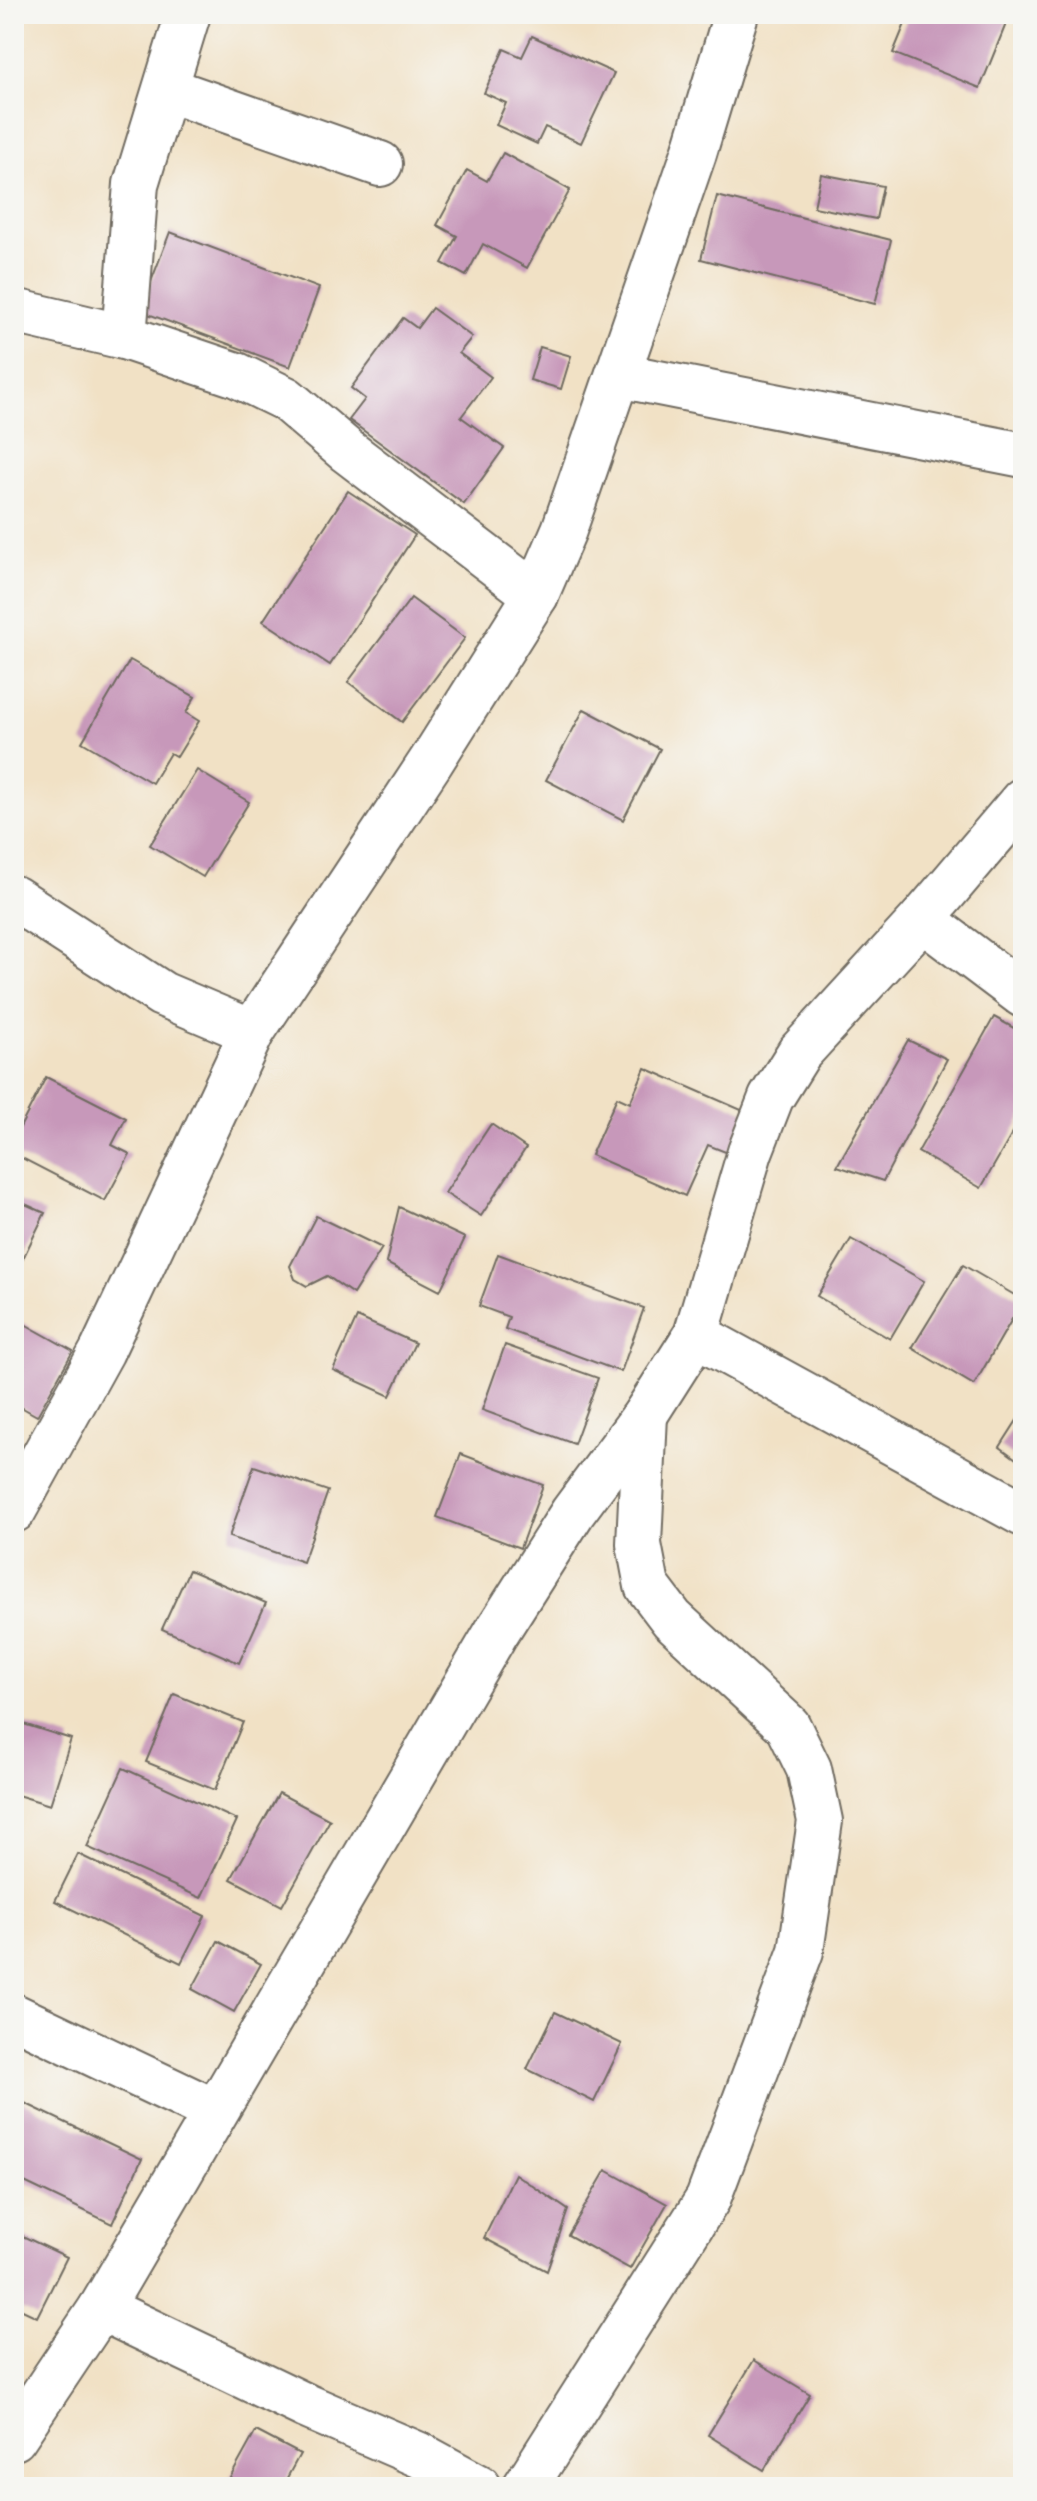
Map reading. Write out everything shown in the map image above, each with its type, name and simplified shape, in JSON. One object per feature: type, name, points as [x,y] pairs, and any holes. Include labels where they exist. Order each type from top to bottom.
[{"type":"street","points":[[124,337],[136,184],[188,14]]},
{"type":"street","points":[[14,1510],[102,1351],[252,1032],[432,760],[536,595],[564,530],[618,375],[694,153],[736,14]]},
{"type":"street","points":[[166,89],[380,164]]},
{"type":"street","points":[[14,311],[124,337],[237,375],[286,399],[347,451],[536,595]]},
{"type":"street","points":[[618,375],[1023,455]]},
{"type":"street","points":[[14,2438],[101,2308],[214,2111],[421,1767],[496,1633],[573,1512],[645,1415],[696,1335],[750,1152],[771,1098],[799,1053],[922,919],[1023,800]]},
{"type":"street","points":[[14,898],[162,994],[252,1032]]},
{"type":"street","points":[[922,919],[1023,995]]},
{"type":"street","points":[[696,1335],[1023,1514]]},
{"type":"street","points":[[525,2487],[708,2199],[801,1951],[820,1821],[809,1769],[788,1726],[672,1619],[647,1586],[639,1544],[645,1415]]},
{"type":"street","points":[[14,2016],[214,2111]]},
{"type":"street","points":[[101,2308],[306,2406],[424,2457],[479,2487]]},
{"type":"building","points":[[909,14],[1010,14],[980,88],[893,53]]},
{"type":"building","points":[[532,36],[614,73],[581,143],[545,127],[537,144],[496,125],[506,103],[484,93],[504,49],[522,57]]},
{"type":"building","points":[[503,153],[570,190],[527,268],[483,244],[466,276],[442,263],[457,236],[437,225],[467,170],[487,181]]},
{"type":"building","points":[[821,174],[883,186],[876,219],[814,207]]},
{"type":"building","points":[[717,196],[891,240],[875,304],[701,259]]},
{"type":"building","points":[[170,232],[319,288],[290,367],[140,311]]},
{"type":"building","points":[[432,308],[472,337],[459,353],[491,377],[461,417],[504,448],[464,504],[349,420],[365,399],[351,388],[403,318],[417,328]]},
{"type":"building","points":[[540,347],[571,356],[561,389],[530,380]]},
{"type":"building","points":[[348,491],[415,535],[330,665],[263,621]]},
{"type":"building","points":[[411,598],[465,638],[402,722],[348,682]]},
{"type":"building","points":[[130,660],[195,697],[186,713],[199,721],[177,757],[170,753],[152,783],[82,742]]},
{"type":"building","points":[[584,709],[660,749],[623,820],[546,780]]},
{"type":"building","points":[[197,770],[249,802],[203,877],[150,845]]},
{"type":"building","points":[[994,1017],[1023,1033],[1023,1115],[981,1188],[918,1152]]},
{"type":"building","points":[[908,1040],[947,1059],[883,1181],[837,1166]]},
{"type":"building","points":[[645,1068],[746,1112],[728,1153],[708,1145],[685,1196],[591,1155],[617,1097],[630,1103]]},
{"type":"building","points":[[46,1077],[126,1118],[112,1145],[130,1154],[105,1201],[14,1154],[14,1139]]},
{"type":"building","points":[[491,1124],[526,1148],[481,1216],[445,1193]]},
{"type":"building","points":[[14,1199],[45,1213],[14,1277]]},
{"type":"building","points":[[399,1207],[465,1238],[440,1291],[386,1263]]},
{"type":"building","points":[[316,1216],[382,1248],[353,1294],[327,1276],[307,1286],[295,1279],[290,1266]]},
{"type":"building","points":[[851,1239],[924,1281],[890,1339],[817,1296]]},
{"type":"building","points":[[498,1254],[644,1308],[621,1372],[505,1329],[509,1317],[479,1306]]},
{"type":"building","points":[[963,1265],[1023,1300],[974,1385],[912,1348]]},
{"type":"building","points":[[357,1317],[415,1343],[390,1396],[333,1370]]},
{"type":"building","points":[[14,1318],[73,1351],[37,1416],[14,1403]]},
{"type":"building","points":[[505,1345],[598,1378],[574,1444],[482,1410]]},
{"type":"building","points":[[1023,1411],[1023,1464],[1000,1447]]},
{"type":"building","points":[[461,1454],[543,1485],[520,1548],[437,1517]]},
{"type":"building","points":[[254,1466],[328,1491],[303,1562],[229,1537]]},
{"type":"building","points":[[189,1570],[266,1603],[239,1663],[162,1629]]},
{"type":"building","points":[[174,1694],[243,1722],[215,1790],[146,1762]]},
{"type":"building","points":[[14,1721],[71,1739],[50,1805],[14,1794]]},
{"type":"building","points":[[123,1768],[237,1820],[201,1898],[87,1847]]},
{"type":"building","points":[[279,1793],[330,1820],[282,1906],[231,1879]]},
{"type":"building","points":[[78,1854],[205,1916],[181,1963],[55,1901]]},
{"type":"building","points":[[218,1941],[261,1964],[234,2012],[192,1989]]},
{"type":"building","points":[[555,2012],[622,2044],[594,2102],[527,2069]]},
{"type":"building","points":[[14,2098],[142,2159],[112,2224],[14,2177]]},
{"type":"building","points":[[606,2170],[667,2204],[630,2269],[568,2235]]},
{"type":"building","points":[[515,2174],[568,2210],[547,2271],[484,2238]]},
{"type":"building","points":[[14,2232],[67,2257],[37,2317],[14,2306]]},
{"type":"building","points":[[754,2360],[810,2394],[764,2470],[708,2435]]},
{"type":"building","points":[[256,2431],[300,2454],[282,2487],[225,2487]]}]
